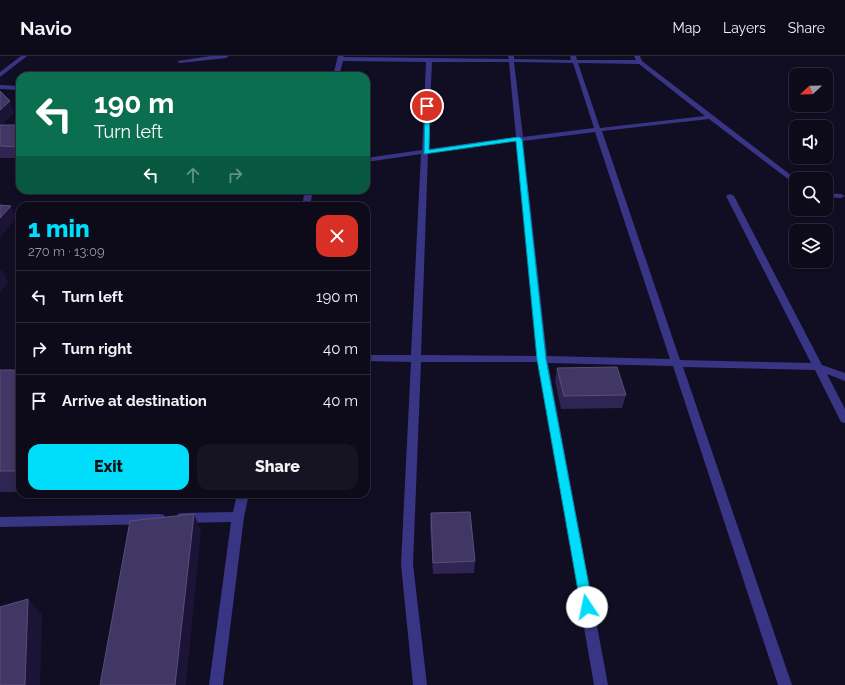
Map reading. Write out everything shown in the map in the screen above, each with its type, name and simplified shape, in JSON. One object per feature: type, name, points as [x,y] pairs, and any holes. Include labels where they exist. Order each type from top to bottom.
[{"type":"street","points":[[0,76],[24,56]]},
{"type":"street","points":[[180,61],[226,56]]},
{"type":"street","points":[[337,72],[341,57],[429,60],[574,58],[639,59],[710,117],[789,178]]},
{"type":"street","points":[[574,58],[785,685]]},
{"type":"street","points":[[512,59],[542,359],[601,685]]},
{"type":"street","points":[[420,685],[407,564],[429,60]]},
{"type":"street","points":[[0,87],[16,88]]},
{"type":"street","points":[[370,160],[519,139],[710,117]]},
{"type":"street","points":[[833,195],[843,196]]},
{"type":"street","points":[[730,196],[845,419]]},
{"type":"street","points":[[370,358],[542,359],[817,367],[845,377]]},
{"type":"street","points":[[216,685],[238,518],[242,498]]},
{"type":"street","points":[[0,522],[238,518]]},
{"type":"building","points":[[0,91],[10,101],[0,110]]},
{"type":"building","points":[[0,125],[16,125],[16,147],[0,146]]},
{"type":"building","points":[[0,205],[11,206],[0,218]]},
{"type":"building","points":[[617,367],[626,395],[564,396],[557,368]]},
{"type":"building","points":[[0,370],[16,370],[16,471],[0,471]]},
{"type":"building","points":[[470,512],[475,561],[433,563],[431,513]]},
{"type":"building","points":[[194,514],[175,685],[100,685],[130,521]]},
{"type":"building","points":[[28,599],[25,685],[0,685],[0,607]]},
{"type":"route","points":[[427,106],[426,153],[519,139],[542,359],[587,607]]}]
